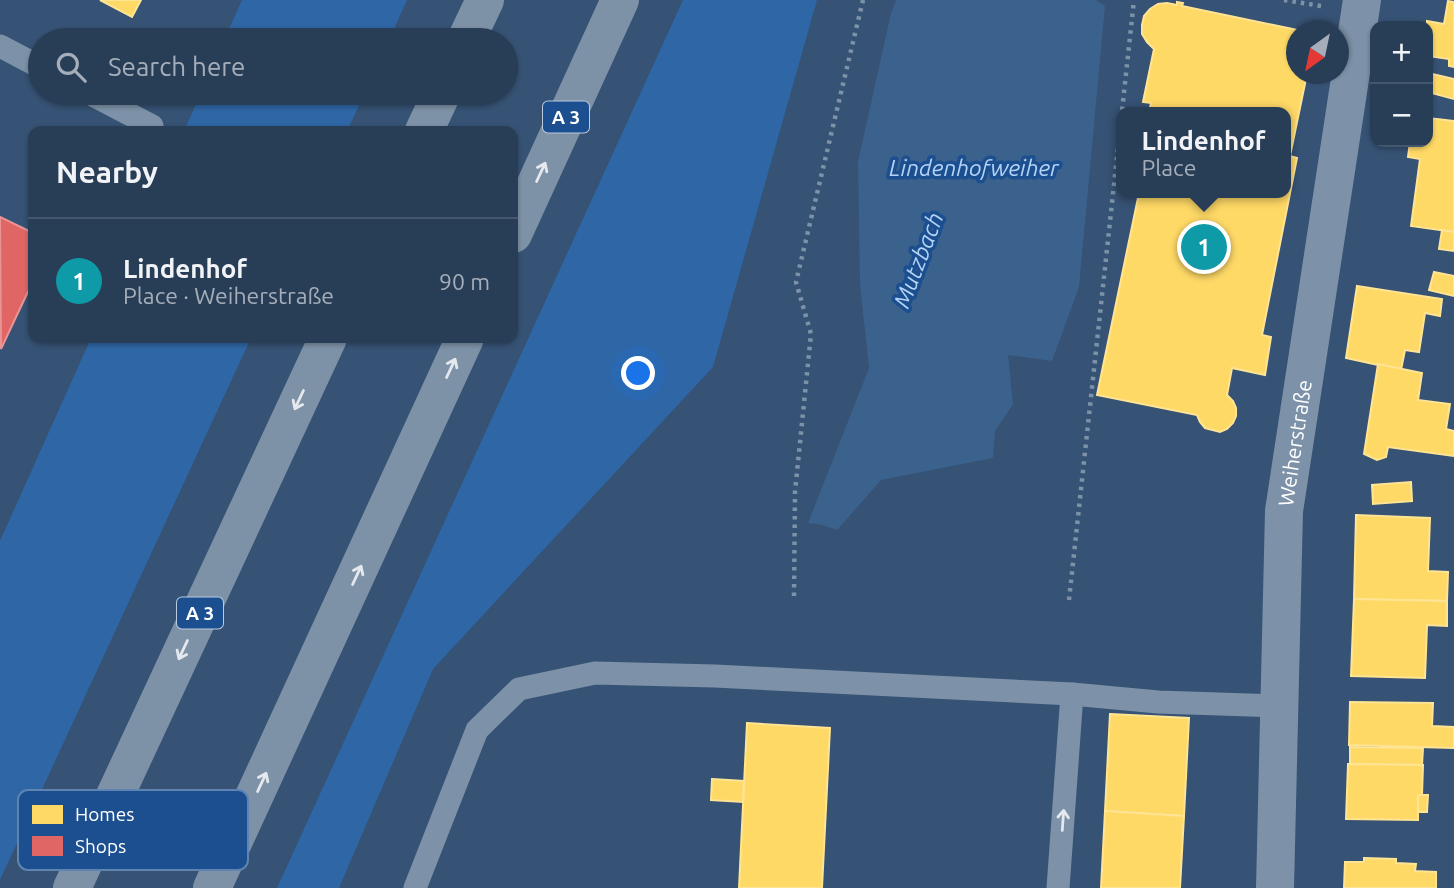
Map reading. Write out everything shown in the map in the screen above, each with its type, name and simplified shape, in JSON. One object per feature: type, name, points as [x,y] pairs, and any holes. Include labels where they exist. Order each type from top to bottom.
[{"type":"highway","points":[[472,28],[485,0]]},
{"type":"highway","name":"A 3","points":[[518,223],[620,0]]},
{"type":"highway","points":[[426,126],[436,105]]},
{"type":"highway","name":"A 3","points":[[118,790],[326,343]]},
{"type":"highway","points":[[248,810],[463,343]]},
{"type":"highway","name":"A 3","points":[[72,888],[80,870]]},
{"type":"highway","points":[[212,888],[220,870]]},
{"type":"street","name":"Weiherstraße","points":[[1275,888],[1284,511],[1362,0]]},
{"type":"lane","points":[[0,46],[28,61]]},
{"type":"lane","points":[[112,105],[152,126]]},
{"type":"lane","points":[[415,888],[477,730],[520,689],[595,673],[715,676],[1072,694],[1158,702],[1281,706]]},
{"type":"lane","points":[[1058,888],[1072,694]]},
{"type":"path","points":[[794,596],[795,492],[811,334],[796,282],[863,0]]},
{"type":"path","points":[[1122,107],[1134,0]]},
{"type":"path","points":[[1069,600],[1116,166]]},
{"type":"shaded area","points":[[242,0],[407,0],[394,28],[229,28]]},
{"type":"shaded area","points":[[683,0],[817,0],[713,367],[433,669],[339,888],[277,888]]},
{"type":"shaded area","points":[[196,105],[359,105],[349,126],[186,126]]},
{"type":"shaded area","points":[[89,343],[249,343],[42,790],[18,790],[18,841],[0,880],[0,541]]},
{"type":"water","name":"Lindenhofweiher","points":[[896,0],[1096,0],[1105,6],[1079,287],[1052,361],[1008,355],[1013,404],[995,431],[993,458],[881,480],[837,530],[808,523],[869,368],[860,284],[858,162]]},
{"type":"building: Homes","points":[[100,0],[141,0],[132,17]]},
{"type":"building: Homes","points":[[1448,1],[1454,2],[1454,67],[1449,66],[1449,59],[1433,57],[1433,22],[1444,24]]},
{"type":"building: Homes","points":[[1183,3],[1182,6],[1286,28],[1286,84],[1305,84],[1291,151],[1291,107],[1150,107],[1151,103],[1143,102],[1154,49],[1142,34],[1144,16],[1158,4]]},
{"type":"building: Homes","points":[[1433,74],[1454,79],[1454,99],[1433,93]]},
{"type":"building: Homes","points":[[1433,119],[1454,121],[1454,232],[1411,226],[1420,159],[1408,157],[1409,147],[1433,147]]},
{"type":"building: Homes","points":[[1291,156],[1297,158],[1291,188]]},
{"type":"building: Homes","points":[[1138,198],[1289,198],[1262,335],[1271,337],[1265,375],[1232,368],[1227,395],[1236,408],[1236,416],[1227,429],[1220,432],[1205,428],[1197,415],[1097,395]]},
{"type":"building: Homes","points":[[1442,230],[1454,232],[1454,251],[1439,249]]},
{"type":"building: Homes","points":[[1434,272],[1454,276],[1454,296],[1429,290]]},
{"type":"building: Homes","points":[[1357,286],[1442,299],[1440,316],[1425,313],[1419,352],[1405,350],[1401,370],[1346,358]]},
{"type":"building: Homes","points":[[1378,364],[1422,373],[1418,400],[1450,404],[1446,429],[1454,431],[1454,456],[1388,447],[1386,457],[1377,460],[1364,454]]},
{"type":"building: Homes","points":[[1411,482],[1412,501],[1373,504],[1372,485]]},
{"type":"building: Homes","points":[[1356,515],[1430,518],[1428,571],[1448,572],[1447,601],[1354,599]]},
{"type":"building: Homes","points":[[1354,599],[1447,601],[1447,626],[1427,625],[1425,678],[1351,676]]},
{"type":"building: Homes","points":[[1350,702],[1433,703],[1432,726],[1454,727],[1454,748],[1349,745]]},
{"type":"building: Homes","points":[[1110,714],[1189,718],[1184,816],[1105,811]]},
{"type":"building: Homes","points":[[747,723],[830,728],[822,888],[739,888]]},
{"type":"building: Homes","points":[[1350,747],[1423,748],[1422,765],[1350,764]]},
{"type":"building: Homes","points":[[1348,764],[1423,765],[1422,795],[1418,795],[1418,820],[1346,819]]},
{"type":"building: Homes","points":[[712,779],[744,781],[743,802],[711,800]]},
{"type":"building: Homes","points":[[1418,795],[1428,795],[1427,812],[1418,812]]},
{"type":"building: Homes","points":[[1105,811],[1184,816],[1180,888],[1101,888]]},
{"type":"building: Homes","points":[[1364,858],[1396,859],[1396,863],[1416,864],[1415,871],[1436,872],[1436,888],[1344,888],[1345,862],[1364,862]]},
{"type":"building: Shops","points":[[0,217],[28,231],[28,292],[1,349]]},
{"type":"place","name":"Lindenhof","points":[[1204,247]]},
{"type":"water label","name":"Mutzbach","points":[[918,260]]}]
